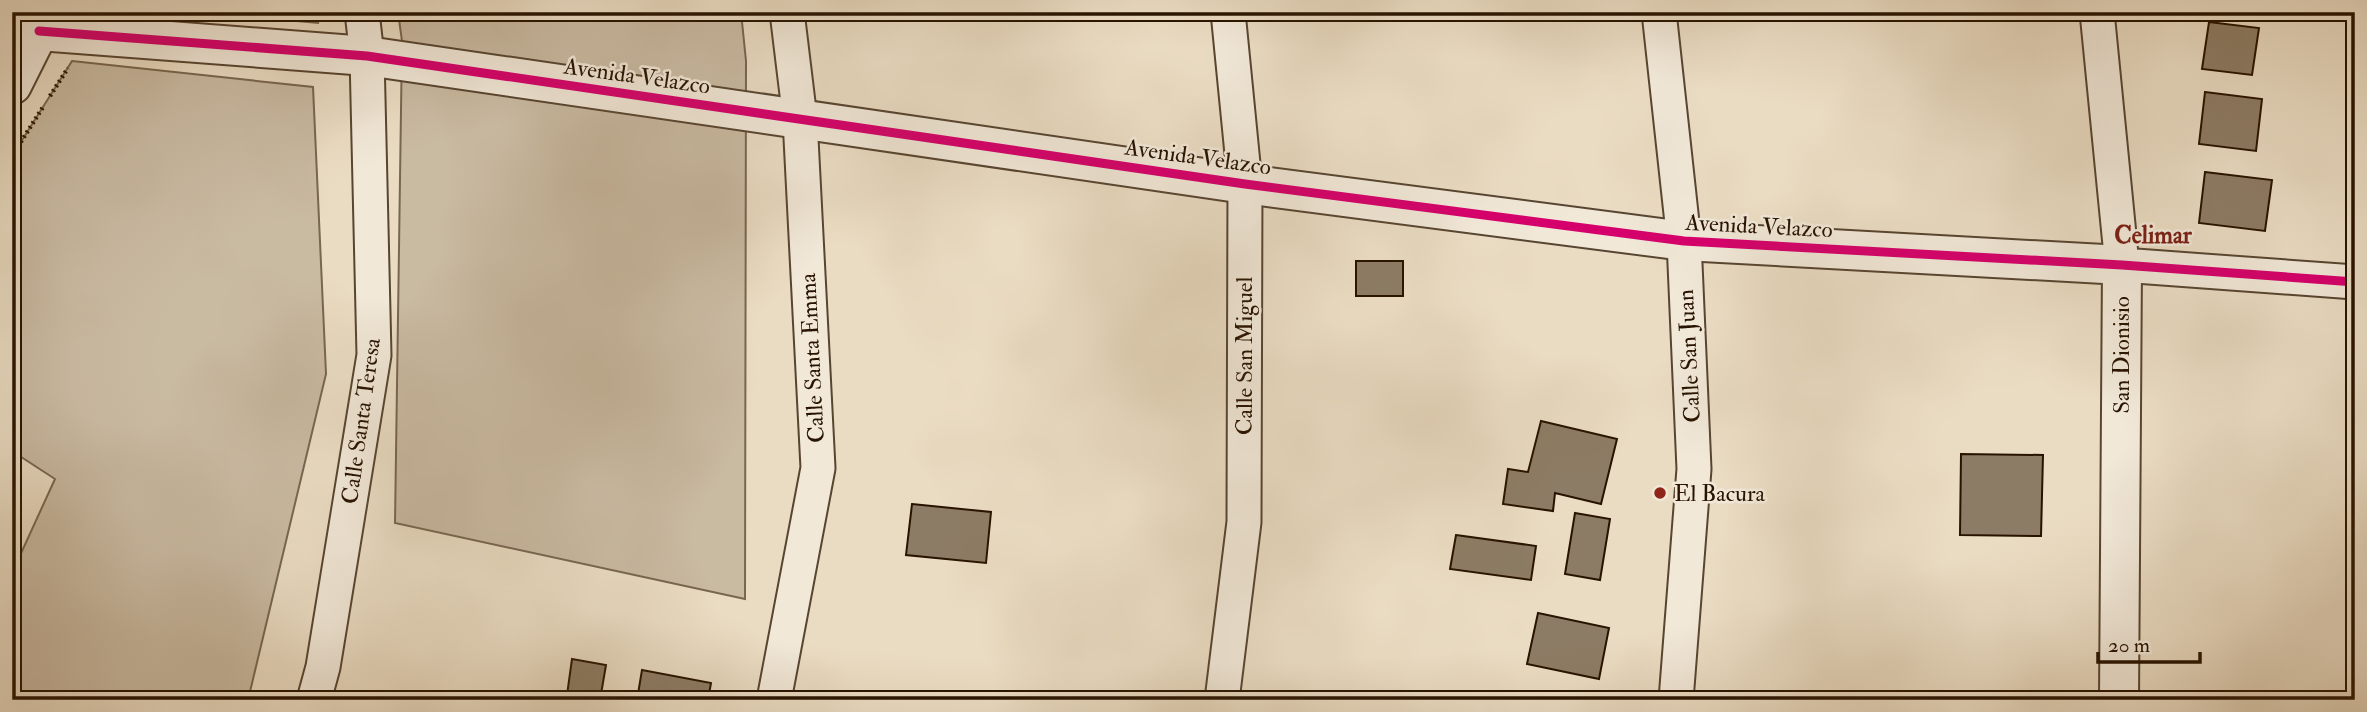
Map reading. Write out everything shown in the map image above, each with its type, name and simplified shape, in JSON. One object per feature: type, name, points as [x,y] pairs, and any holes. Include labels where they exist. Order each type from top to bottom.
[{"type":"street","name":"Calle Santa Teresa","points":[[314,700],[323,667],[374,355],[367,56],[362,12]]},
{"type":"street","name":"Calle Santa Emma","points":[[774,700],[818,468],[800,119],[787,12]]},
{"type":"street","name":"Calle San Miguel","points":[[1222,700],[1244,522],[1245,184],[1228,12]]},
{"type":"street","name":"Calle San Juan","points":[[1659,12],[1684,241],[1694,469],[1676,700]]},
{"type":"street","name":"San Dionisio","points":[[2097,12],[2122,265],[2119,700]]},
{"type":"street","name":"Avenida Velazco","points":[[26,29],[367,56],[1245,184],[1684,241],[2122,265],[2355,282]]},
{"type":"street","points":[[12,85],[26,29]]},
{"type":"shaded area","points":[[193,12],[317,12],[318,23]]},
{"type":"shaded area","points":[[398,12],[741,12],[746,61],[745,599],[395,523],[402,41]]},
{"type":"shaded area","points":[[72,61],[313,87],[326,374],[248,700],[12,700],[12,573],[55,479],[12,451],[12,156]]},
{"type":"building","points":[[2209,22],[2259,28],[2252,75],[2202,69]]},
{"type":"building","points":[[2205,92],[2262,99],[2256,151],[2199,144]]},
{"type":"building","points":[[2205,172],[2272,180],[2265,231],[2199,223]]},
{"type":"building","points":[[1356,261],[1403,261],[1403,296],[1356,296]]},
{"type":"building","points":[[1541,421],[1617,439],[1601,504],[1555,493],[1553,511],[1503,504],[1508,469],[1528,472]]},
{"type":"building","points":[[1961,454],[2043,455],[2041,536],[1960,535]]},
{"type":"building","points":[[912,504],[991,512],[986,563],[906,555]]},
{"type":"building","points":[[1575,513],[1610,519],[1600,580],[1565,574]]},
{"type":"building","points":[[1456,535],[1536,546],[1531,580],[1450,569]]},
{"type":"building","points":[[1538,613],[1609,628],[1599,679],[1527,664]]},
{"type":"building","points":[[572,659],[606,665],[600,700],[567,695]]},
{"type":"building","points":[[642,670],[711,683],[708,700],[637,700]]},
{"type":"cycle path","points":[[39,31],[367,56],[1245,184],[1684,241],[2122,265],[2355,282]]},
{"type":"place","name":"El Bacura","points":[[1660,493]]},
{"type":"district","name":"Celimar","points":[[2153,235]]}]
